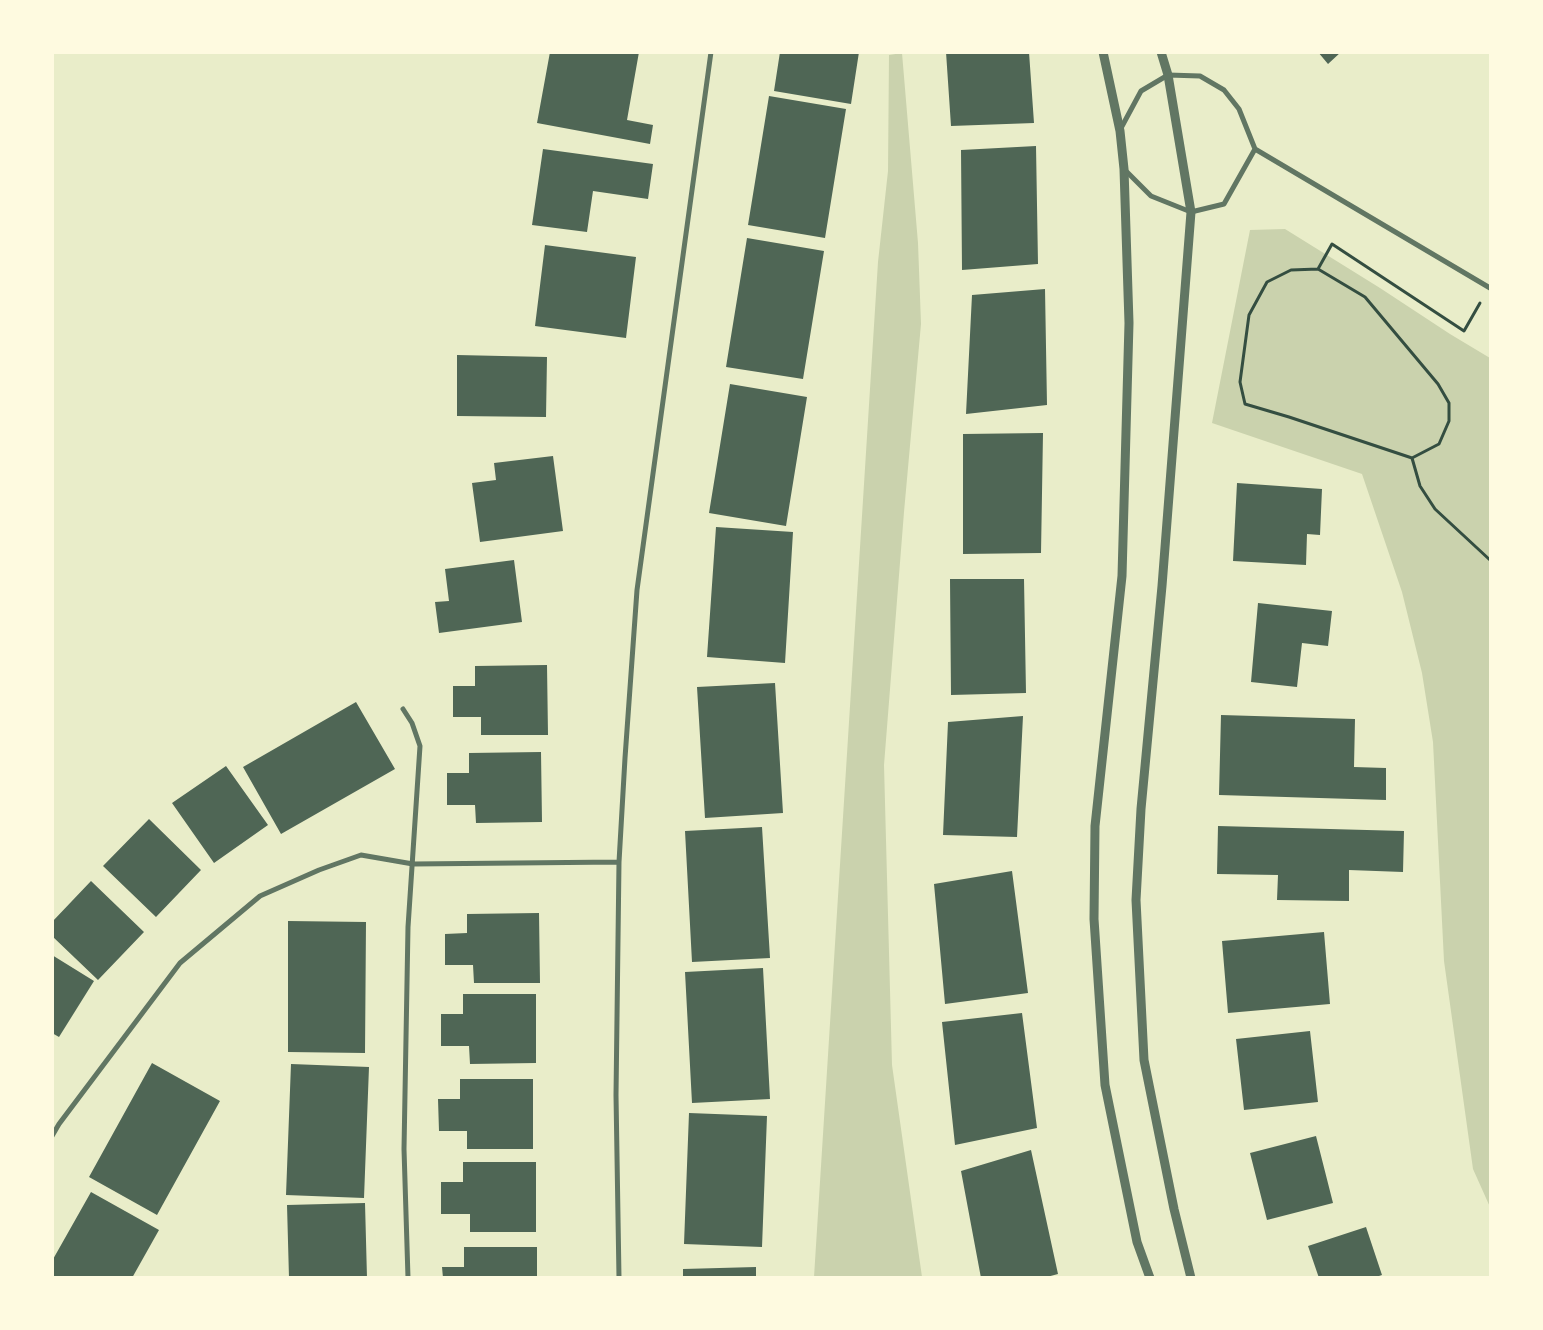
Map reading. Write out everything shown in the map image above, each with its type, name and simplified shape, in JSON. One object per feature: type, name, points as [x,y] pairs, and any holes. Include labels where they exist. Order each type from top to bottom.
[{"type":"street","points":[[620,1278],[616,1095],[619,862],[624,758],[637,590],[711,52]]},
{"type":"street","points":[[1103,52],[1120,131],[1124,169],[1128,323],[1122,576],[1095,826],[1094,919],[1106,1085],[1137,1242],[1150,1278]]},
{"type":"street","points":[[1161,52],[1168,75],[1191,212],[1162,586],[1141,809],[1136,900],[1144,1060],[1174,1209],[1191,1278]]},
{"type":"street","points":[[1120,131],[1142,91],[1168,75],[1200,76],[1224,90],[1239,109],[1255,149],[1490,288]]},
{"type":"street","points":[[1124,169],[1151,196],[1191,212],[1224,204],[1255,149]]},
{"type":"street","points":[[403,709],[412,723],[420,746],[408,927],[404,1129],[408,1278]]},
{"type":"street","points":[[52,1136],[59,1124],[180,963],[260,896],[319,870],[361,855],[413,864],[619,862]]},
{"type":"path","points":[[1318,269],[1332,244],[1464,331],[1490,288]]},
{"type":"path","points":[[1318,269],[1366,297],[1438,384],[1449,403],[1449,421],[1439,444],[1412,458],[1244,404],[1240,382],[1249,315],[1267,282],[1290,270],[1318,269]]},
{"type":"path","points":[[1412,458],[1420,486],[1435,509],[1490,560]]},
{"type":"green space","points":[[902,53],[918,243],[921,324],[884,765],[892,1065],[922,1277],[814,1277],[878,262],[888,171],[889,55]]},
{"type":"green space","points":[[1285,229],[1490,358],[1490,1207],[1473,1169],[1444,961],[1433,742],[1422,673],[1402,592],[1362,474],[1212,423],[1250,230]]},
{"type":"building","points":[[550,52],[639,52],[627,120],[653,125],[650,144],[537,123]]},
{"type":"building","points":[[780,52],[859,52],[851,104],[774,91]]},
{"type":"building","points":[[946,52],[1029,52],[1034,123],[951,126]]},
{"type":"building","points":[[1318,52],[1341,52],[1328,64]]},
{"type":"building","points":[[769,96],[846,109],[825,238],[748,225]]},
{"type":"building","points":[[1036,146],[1038,264],[962,270],[961,150]]},
{"type":"building","points":[[543,149],[653,164],[648,199],[593,191],[587,232],[532,225]]},
{"type":"building","points":[[747,238],[824,251],[803,379],[726,367]]},
{"type":"building","points":[[545,245],[636,257],[626,338],[535,326]]},
{"type":"building","points":[[1045,289],[1047,405],[966,414],[972,295]]},
{"type":"building","points":[[457,355],[547,357],[546,417],[457,416]]},
{"type":"building","points":[[730,384],[807,397],[786,526],[709,513]]},
{"type":"building","points":[[1043,433],[1041,553],[963,554],[963,434]]},
{"type":"building","points":[[553,456],[563,531],[480,542],[472,483],[496,480],[494,463]]},
{"type":"building","points":[[1237,483],[1322,489],[1320,535],[1307,534],[1306,565],[1233,561]]},
{"type":"building","points":[[716,527],[793,532],[785,663],[707,657]]},
{"type":"building","points":[[514,560],[522,622],[439,633],[435,602],[449,601],[445,569]]},
{"type":"building","points":[[950,579],[1024,579],[1026,693],[951,695]]},
{"type":"building","points":[[1258,603],[1332,611],[1328,646],[1302,643],[1297,687],[1251,682]]},
{"type":"building","points":[[547,665],[548,735],[481,735],[481,717],[453,717],[453,686],[475,686],[475,666]]},
{"type":"building","points":[[775,683],[783,813],[705,818],[697,687]]},
{"type":"building","points":[[356,702],[395,769],[281,834],[243,767]]},
{"type":"building","points":[[1221,715],[1355,719],[1354,767],[1386,768],[1386,800],[1219,795]]},
{"type":"building","points":[[1023,716],[1017,837],[943,835],[948,722]]},
{"type":"building","points":[[541,752],[542,822],[476,823],[475,805],[447,805],[447,773],[469,773],[469,753]]},
{"type":"building","points":[[226,766],[268,825],[214,863],[172,803]]},
{"type":"building","points":[[149,819],[201,870],[156,917],[103,866]]},
{"type":"building","points":[[1218,826],[1404,831],[1403,872],[1349,870],[1349,901],[1277,900],[1278,875],[1217,874]]},
{"type":"building","points":[[762,827],[770,958],[692,962],[685,831]]},
{"type":"building","points":[[1012,871],[1028,993],[945,1004],[934,884]]},
{"type":"building","points":[[91,881],[144,932],[98,980],[52,936],[52,922]]},
{"type":"building","points":[[539,913],[540,983],[474,983],[473,965],[445,965],[445,934],[467,933],[467,914]]},
{"type":"building","points":[[288,921],[366,922],[365,1053],[288,1052]]},
{"type":"building","points":[[1324,932],[1330,1004],[1228,1013],[1222,941]]},
{"type":"building","points":[[52,955],[94,981],[59,1037],[52,1033]]},
{"type":"building","points":[[763,968],[770,1099],[692,1103],[685,972]]},
{"type":"building","points":[[463,994],[536,994],[536,1063],[470,1064],[469,1046],[441,1046],[441,1014],[463,1014]]},
{"type":"building","points":[[1022,1013],[1037,1128],[955,1145],[942,1022]]},
{"type":"building","points":[[1310,1031],[1318,1102],[1244,1110],[1236,1039]]},
{"type":"building","points":[[152,1063],[220,1101],[157,1215],[89,1177]]},
{"type":"building","points":[[291,1064],[369,1067],[364,1198],[286,1195]]},
{"type":"building","points":[[460,1079],[533,1079],[533,1149],[467,1149],[467,1131],[439,1131],[438,1099],[460,1099]]},
{"type":"building","points":[[689,1113],[767,1116],[762,1247],[684,1244]]},
{"type":"building","points":[[1316,1136],[1333,1203],[1267,1220],[1250,1153]]},
{"type":"building","points":[[1031,1150],[1058,1274],[1043,1278],[981,1278],[961,1171]]},
{"type":"building","points":[[463,1162],[536,1162],[536,1232],[470,1232],[470,1214],[441,1214],[441,1182],[463,1182]]},
{"type":"building","points":[[91,1192],[159,1230],[132,1278],[52,1278],[52,1261]]},
{"type":"building","points":[[365,1203],[367,1278],[289,1278],[287,1205]]},
{"type":"building","points":[[1366,1227],[1382,1275],[1373,1278],[1319,1278],[1308,1246]]},
{"type":"building","points":[[464,1247],[537,1247],[537,1278],[443,1278],[442,1267],[464,1267]]},
{"type":"building","points":[[756,1267],[756,1278],[683,1278],[683,1269]]}]
